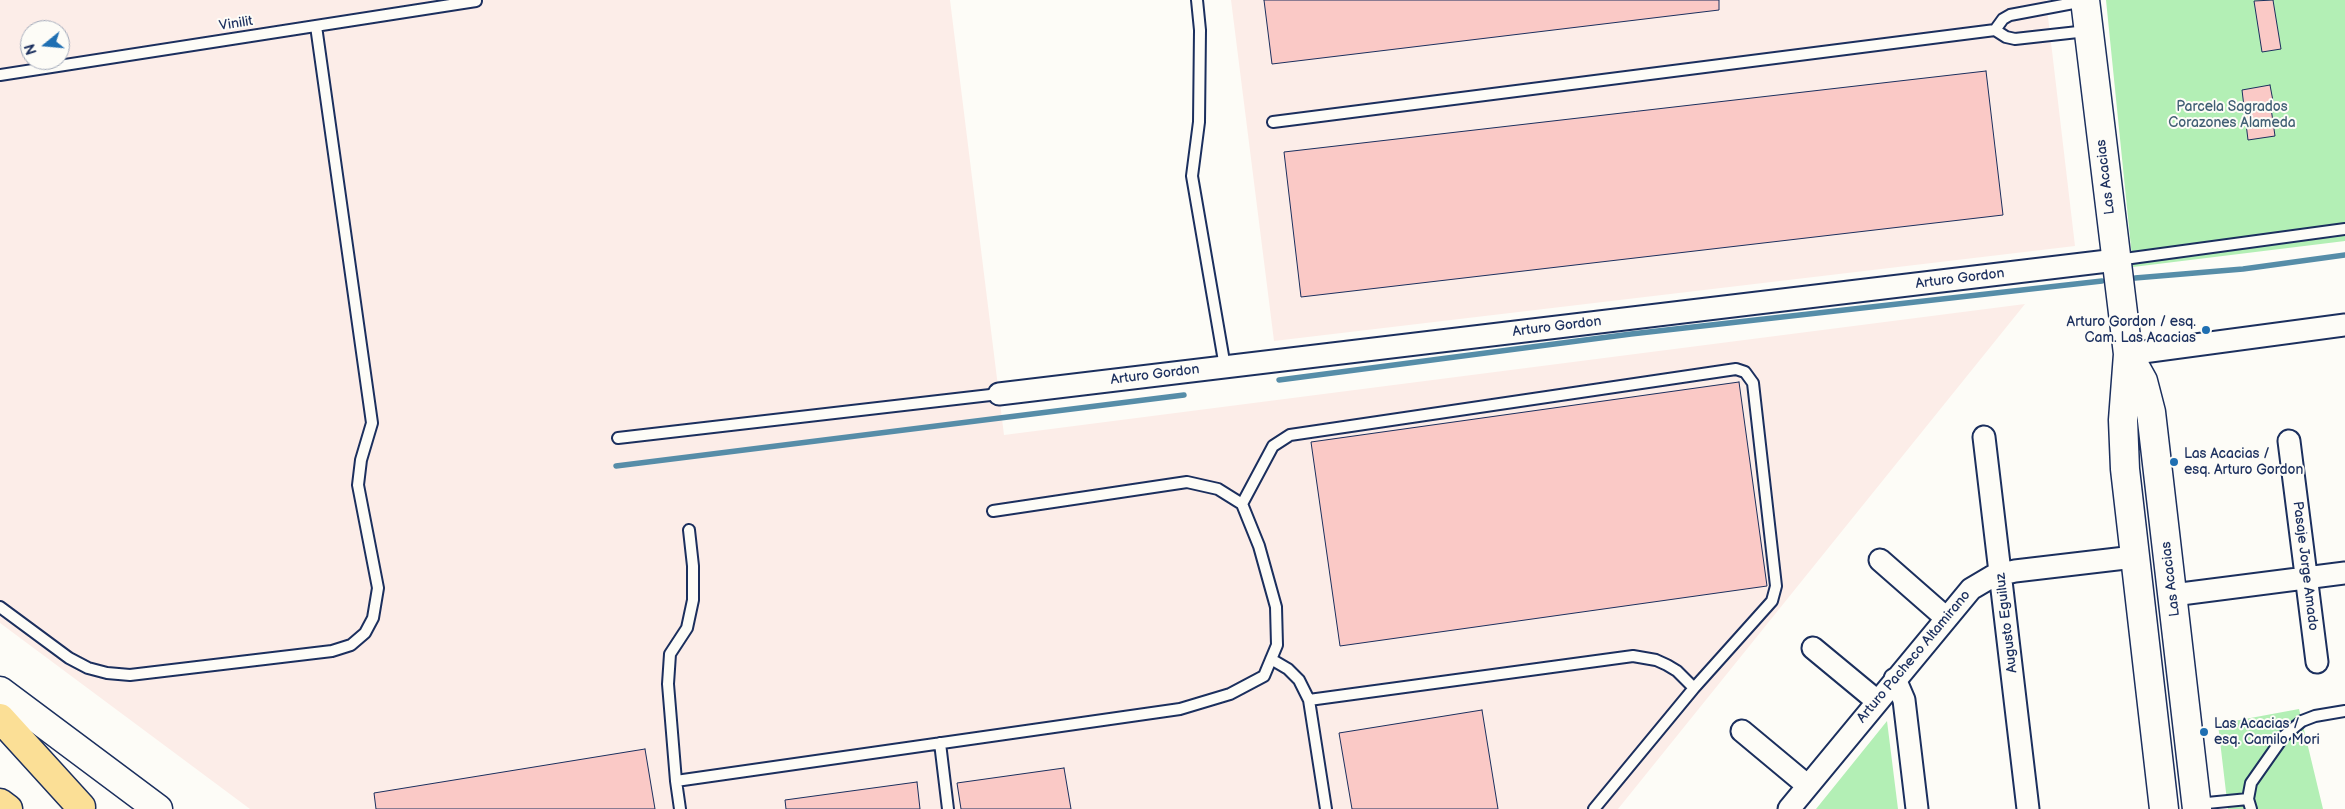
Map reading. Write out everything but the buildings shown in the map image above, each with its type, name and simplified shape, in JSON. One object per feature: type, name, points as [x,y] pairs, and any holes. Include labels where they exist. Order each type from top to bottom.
[{"type":"highway","points":[[0,718],[83,808]]},
{"type":"highway","points":[[0,746],[83,808]]},
{"type":"highway","points":[[0,803],[8,809]]},
{"type":"main road","name":"Las Acacias","points":[[2085,0],[2128,354],[2123,420],[2125,469],[2164,809]]},
{"type":"main road","name":"Las Acacias","points":[[2128,354],[2146,389],[2158,466],[2197,807]]},
{"type":"main road","points":[[2125,469],[2139,462],[2158,466]]},
{"type":"main road","points":[[0,691],[158,809]]},
{"type":"street","name":"Arturo Gordon","points":[[998,394],[2116,260]]},
{"type":"street","points":[[2128,354],[2345,325]]},
{"type":"street","name":"Augusto Eguiluz","points":[[1984,437],[2028,809]]},
{"type":"street","name":"Pasaje Jorge Amado","points":[[2289,441],[2317,662]]},
{"type":"street","name":"Arturo Pacheco Altamirano","points":[[1789,809],[1971,589],[1985,580],[2001,574],[2134,557]]},
{"type":"street","points":[[1880,560],[1946,617]]},
{"type":"street","points":[[2173,595],[2345,573]]},
{"type":"street","points":[[1813,648],[1877,701]]},
{"type":"street","points":[[1895,679],[1904,700],[1917,809]]},
{"type":"street","points":[[1742,731],[1808,786]]},
{"type":"lane","points":[[1197,0],[1200,30],[1199,122],[1192,176],[1225,367]]},
{"type":"lane","points":[[1995,30],[2003,19],[2010,15],[2085,0]]},
{"type":"lane","name":"Vinilit","points":[[0,75],[476,1]]},
{"type":"lane","points":[[0,607],[69,658],[88,668],[107,673],[130,675],[332,651],[351,645],[365,633],[374,618],[378,588],[358,485],[361,460],[372,423],[316,26]]},
{"type":"lane","points":[[1272,122],[1995,30],[2006,37],[2015,39],[2088,31]]},
{"type":"lane","points":[[2116,260],[2345,229]]},
{"type":"lane","points":[[1242,504],[1273,446],[1290,435],[1736,369],[1750,377],[1776,586],[1772,601],[1694,688],[1594,809]]},
{"type":"lane","points":[[618,438],[998,394]]},
{"type":"lane","points":[[676,781],[1180,709],[1230,694],[1264,676],[1277,645],[1276,606],[1260,546],[1242,504],[1218,490],[1187,482],[993,511]]},
{"type":"lane","points":[[680,809],[668,684],[670,654],[686,628],[693,600],[693,566],[689,530]]},
{"type":"lane","points":[[1309,700],[1633,656],[1656,660],[1667,665],[1677,671],[1694,688]]},
{"type":"lane","points":[[1271,660],[1288,669],[1299,680],[1309,700],[1326,809]]},
{"type":"lane","points":[[2197,807],[2250,804],[2251,783],[2284,736],[2302,721],[2315,716],[2345,712]]},
{"type":"lane","points":[[940,743],[948,809]]},
{"type":"shaded area","points":[[0,0],[950,0],[1004,435],[2025,304],[1618,809],[250,809],[0,623]]},
{"type":"shaded area","points":[[1231,0],[2046,0],[2075,246],[1274,341]]},
{"type":"green space","name":"Parcela Sagrados Corazones Alameda","points":[[2106,0],[2345,0],[2345,241],[2133,267]]},
{"type":"green space","points":[[2299,709],[2323,809],[2228,809],[2218,724]]},
{"type":"green space","points":[[1887,721],[1898,809],[1816,809]]},
{"type":"waterway","points":[[2135,278],[2243,269],[2345,255]]},
{"type":"waterway","points":[[1279,380],[1631,334],[2102,281]]},
{"type":"waterway","points":[[616,466],[1184,395]]},
{"type":"place","name":"Arturo Gordon / esq. Cam. Las Acacias","points":[[2206,330]]},
{"type":"place","name":"Las Acacias / esq. Arturo Gordon","points":[[2174,462]]},
{"type":"place","name":"Las Acacias / esq. Camilo Mori","points":[[2204,732]]}]
